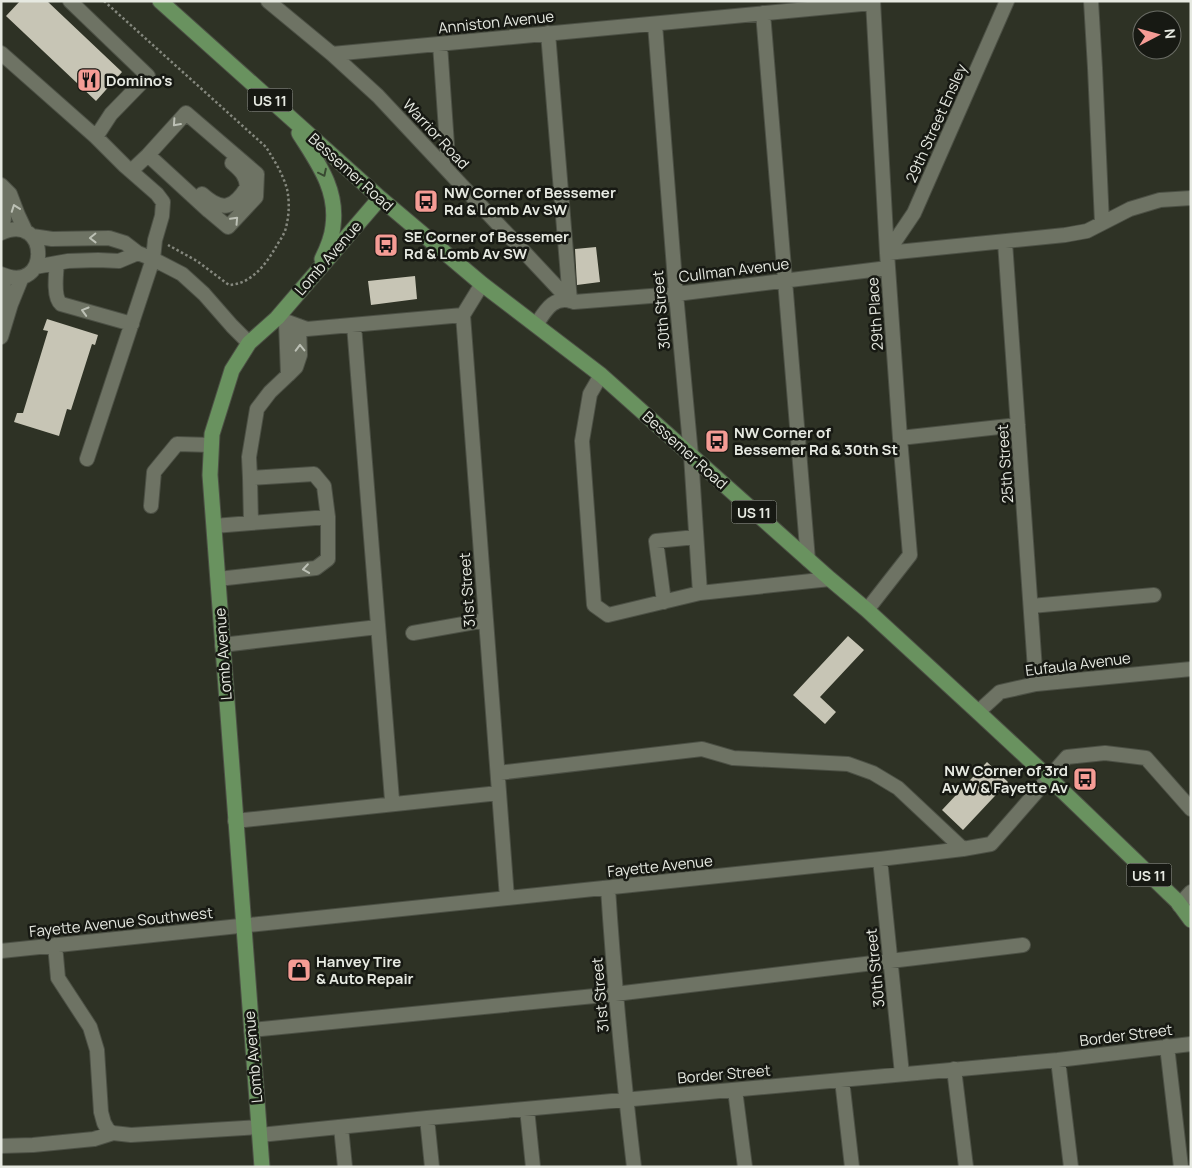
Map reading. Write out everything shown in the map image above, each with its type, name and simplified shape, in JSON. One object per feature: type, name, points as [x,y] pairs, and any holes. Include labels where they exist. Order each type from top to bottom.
[{"type":"main road","name":"Bessemer Road","points":[[160,1],[380,198],[482,284],[601,375],[808,560],[867,610],[1049,778],[1179,905],[1191,920]]},
{"type":"main road","points":[[289,116],[324,174],[334,201],[333,226],[318,271]]},
{"type":"main road","name":"Lomb Avenue","points":[[262,1167],[210,475],[212,434],[232,370],[249,343],[287,322],[318,271],[380,198]]},
{"type":"street","points":[[70,1],[148,76],[111,114],[96,137]]},
{"type":"street","name":"Warrior Road","points":[[268,1],[332,54],[378,96],[570,301]]},
{"type":"street","name":"29th Street Ensley","points":[[887,253],[914,213],[1007,1]]},
{"type":"street","points":[[1091,1],[1102,223]]},
{"type":"street","name":"Anniston Avenue","points":[[332,54],[872,2]]},
{"type":"street","name":"29th Place","points":[[867,610],[910,555],[888,268],[872,2]]},
{"type":"street","points":[[763,13],[808,560]]},
{"type":"street","name":"30th Street","points":[[654,24],[691,455],[700,593]]},
{"type":"street","points":[[548,33],[570,301]]},
{"type":"street","points":[[440,44],[447,145],[447,154],[442,163]]},
{"type":"street","points":[[1,53],[96,137],[157,194],[163,202],[153,259],[88,459]]},
{"type":"street","points":[[131,171],[148,155],[186,112],[257,174],[256,197],[228,227],[148,155]]},
{"type":"street","points":[[180,185],[193,185],[209,200],[217,205],[225,206],[238,200],[247,187],[243,173],[210,144],[205,129]]},
{"type":"street","points":[[1,185],[10,194],[18,215],[29,234],[37,243],[39,251],[35,268]]},
{"type":"street","points":[[887,253],[1065,236],[1087,231],[1130,209],[1160,200],[1191,198]]},
{"type":"street","points":[[1,200],[4,218],[2,233],[18,229],[52,240],[108,238],[126,243],[138,253],[182,274],[204,294],[249,343]]},
{"type":"street","name":"25th Street","points":[[1005,242],[1036,684]]},
{"type":"street","points":[[2,335],[4,302],[2,275],[16,278],[22,277],[35,268],[57,263],[98,260],[119,261],[138,253]]},
{"type":"street","points":[[57,263],[56,296],[58,302],[132,324]]},
{"type":"street","name":"Cullman Avenue","points":[[536,325],[553,303],[676,294],[888,268]]},
{"type":"street","points":[[2,335],[11,304],[22,277]]},
{"type":"street","points":[[287,322],[308,329],[462,315],[482,284]]},
{"type":"street","name":"31st Street","points":[[462,315],[508,898]]},
{"type":"street","points":[[251,523],[249,457],[257,409],[270,392],[296,367],[300,355],[287,322]]},
{"type":"street","points":[[354,325],[392,800],[395,804]]},
{"type":"street","points":[[601,375],[590,394],[582,441],[594,605],[608,615],[700,593],[830,579]]},
{"type":"street","points":[[900,438],[1018,424]]},
{"type":"street","points":[[151,506],[154,472],[178,444],[211,445]]},
{"type":"street","points":[[218,579],[316,568],[328,559],[328,517],[324,486],[314,474],[250,478]]},
{"type":"street","points":[[214,526],[328,517]]},
{"type":"street","points":[[664,602],[656,542],[696,538]]},
{"type":"street","points":[[1031,606],[1154,595]]},
{"type":"street","points":[[413,633],[486,620]]},
{"type":"street","points":[[222,645],[378,627]]},
{"type":"street","name":"Eufaula Avenue","points":[[978,712],[1000,692],[1036,684],[1191,668]]},
{"type":"street","points":[[498,773],[702,750],[733,758],[848,764],[873,772],[898,788],[963,849]]},
{"type":"street","name":"Fayette Avenue","points":[[244,926],[880,859],[991,844],[1067,757],[1105,753],[1146,758],[1191,809]]},
{"type":"street","points":[[235,821],[499,793]]},
{"type":"street","name":"30th Street","points":[[880,859],[902,1074]]},
{"type":"street","name":"31st Street","points":[[608,888],[615,994],[634,1167]]},
{"type":"street","points":[[1179,905],[1191,892]]},
{"type":"street","name":"Fayette Avenue Southwest","points":[[1,951],[244,926]]},
{"type":"street","points":[[55,945],[58,978],[90,1027],[97,1050],[101,1112],[104,1123],[108,1130],[113,1133]]},
{"type":"street","points":[[251,1030],[615,994],[1023,945]]},
{"type":"street","name":"Border Street","points":[[113,1133],[131,1136],[341,1127],[1058,1060],[1191,1044]]},
{"type":"street","points":[[1167,1046],[1181,1167]]},
{"type":"street","points":[[1058,1060],[1071,1167]]},
{"type":"street","points":[[954,1070],[966,1167]]},
{"type":"street","points":[[842,1080],[852,1167]]},
{"type":"street","points":[[735,1090],[745,1167]]},
{"type":"street","points":[[527,1109],[533,1167]]},
{"type":"street","points":[[427,1118],[432,1167]]},
{"type":"street","points":[[341,1127],[345,1167]]},
{"type":"street","points":[[1,1146],[94,1139],[113,1133]]},
{"type":"building","points":[[20,1],[47,1],[122,72],[96,101],[6,16]]},
{"type":"building","points":[[596,247],[600,282],[577,285],[575,249]]},
{"type":"building","points":[[415,276],[417,299],[371,305],[368,281]]},
{"type":"building","points":[[47,319],[98,335],[95,345],[92,344],[71,410],[67,409],[59,436],[14,422],[17,413],[23,413],[48,331],[43,330]]},
{"type":"building","points":[[848,636],[864,650],[820,697],[836,712],[825,724],[793,695]]},
{"type":"building","points":[[987,762],[1008,782],[963,830],[942,810]]},
{"type":"place","name":"Domino's","points":[[89,80]]},
{"type":"place","name":"NW Corner of Bessemer Rd & Lomb Av SW","points":[[426,201]]},
{"type":"place","name":"SE Corner of Bessemer Rd & Lomb Av SW","points":[[386,245]]},
{"type":"place","name":"NW Corner of Bessemer Rd & 30th St","points":[[717,441]]},
{"type":"place","name":"NW Corner of 3rd Av W & Fayette Av","points":[[1085,779]]},
{"type":"place","name":"Hanvey Tire & Auto Repair","points":[[299,970]]}]
